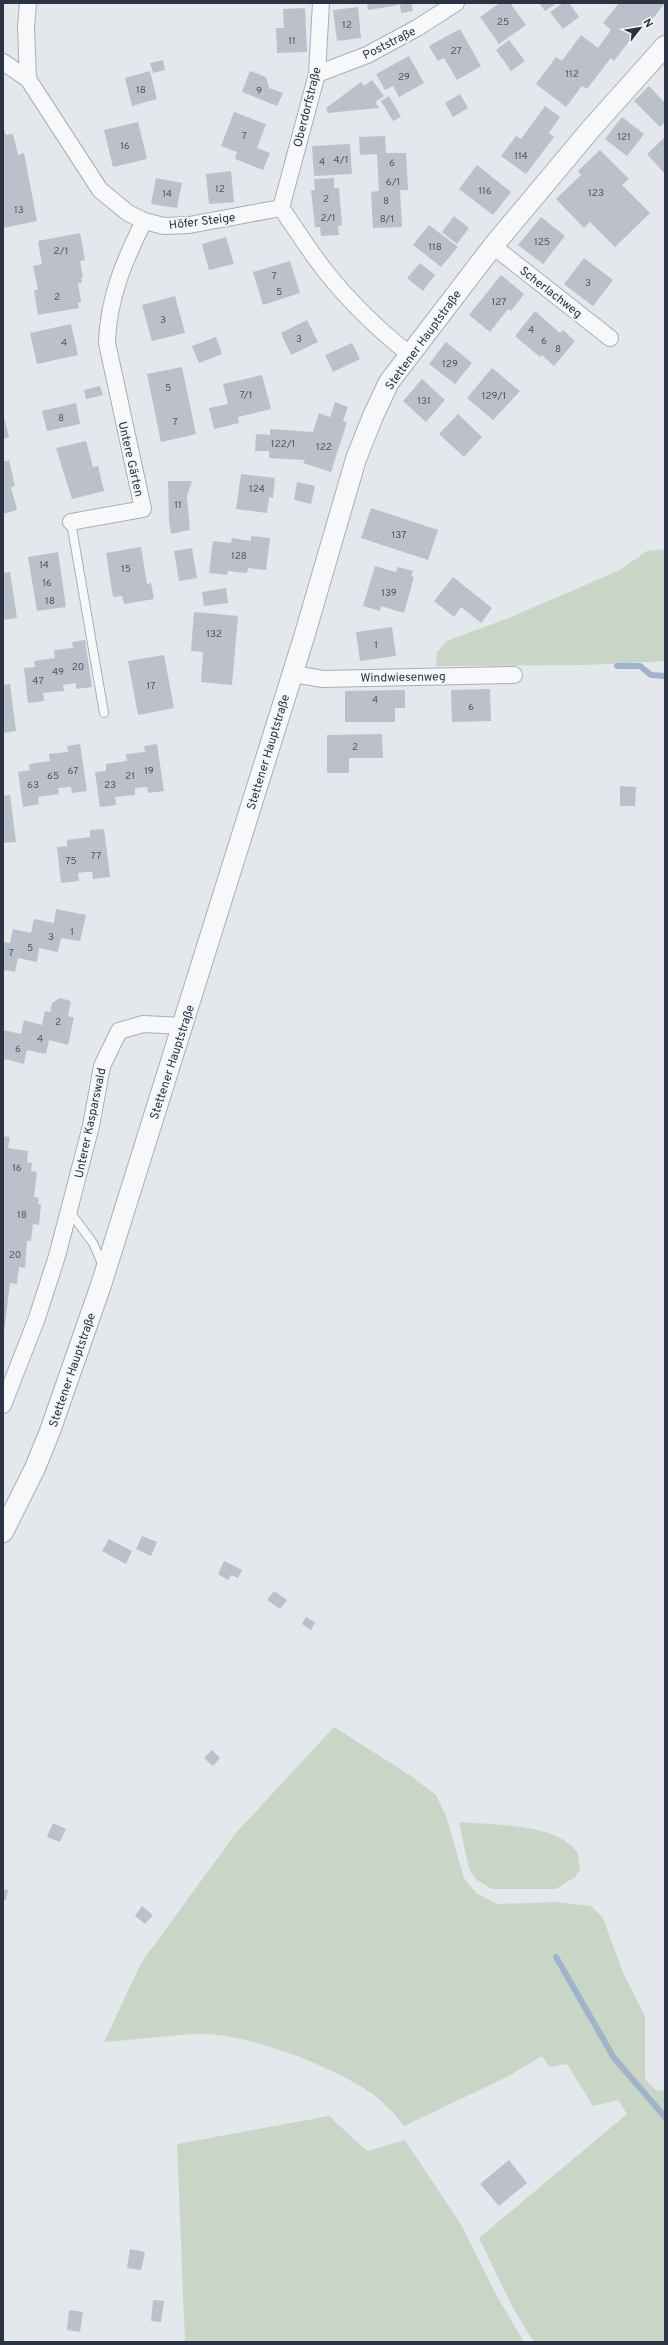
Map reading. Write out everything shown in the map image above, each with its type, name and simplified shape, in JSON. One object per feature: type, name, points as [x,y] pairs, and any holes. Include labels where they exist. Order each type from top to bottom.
[{"type":"street","points":[[28,3],[26,27],[28,79]]},
{"type":"street","name":"Oberdorfstraße","points":[[281,208],[317,74],[321,3]]},
{"type":"street","name":"Poststraße","points":[[317,74],[367,55],[417,28],[456,3]]},
{"type":"street","name":"Stettener Hauptstraße","points":[[3,1532],[35,1468],[50,1431],[105,1273],[184,1026],[293,674],[356,458],[389,382],[493,246],[590,130],[665,46]]},
{"type":"street","name":"Höfer Steige","points":[[3,62],[28,79],[100,190],[128,214],[144,221],[164,226],[189,225],[281,208]]},
{"type":"street","points":[[281,208],[326,272],[361,310],[409,354]]},
{"type":"street","name":"Untere Gärten","points":[[71,522],[143,509],[107,343],[108,316],[113,295],[130,248],[144,221]]},
{"type":"street","name":"Scherlachweg","points":[[493,246],[610,338]]},
{"type":"street","name":"Windwiesenweg","points":[[293,674],[323,679],[514,675]]},
{"type":"street","name":"Unterer Kasparswald","points":[[3,1405],[37,1318],[70,1212],[91,1126],[102,1066],[119,1031],[143,1024],[184,1026]]},
{"type":"lane","name":"Untere Gärten","points":[[71,522],[104,713]]},
{"type":"lane","points":[[70,1212],[93,1243],[101,1259],[105,1273]]},
{"type":"green space","points":[[665,549],[665,661],[585,665],[436,666],[437,652],[447,641],[511,617],[620,570],[647,551]]},
{"type":"green space","points":[[334,1727],[411,1776],[436,1795],[446,1816],[464,1878],[477,1894],[497,1904],[557,1902],[591,1906],[603,1918],[623,1973],[645,2016],[645,2079],[656,2090],[665,2091],[665,2342],[534,2342],[513,2308],[479,2238],[627,2114],[618,2100],[593,2106],[567,2064],[549,2067],[542,2056],[509,2076],[404,2126],[378,2098],[350,2080],[286,2052],[262,2044],[218,2035],[198,2034],[104,2042],[141,1963],[236,1833]]},
{"type":"green space","points":[[459,1822],[522,1827],[553,1835],[566,1842],[576,1851],[580,1869],[575,1877],[556,1889],[492,1889],[477,1880],[469,1869]]},
{"type":"green space","points":[[329,2116],[367,2151],[405,2140],[462,2226],[495,2293],[524,2342],[185,2342],[177,2144]]},
{"type":"building","points":[[367,3],[399,3],[399,5],[368,10]]},
{"type":"building","points":[[400,3],[411,3],[413,11],[401,13]]},
{"type":"building","points":[[500,3],[510,3],[526,25],[499,44],[480,17]]},
{"type":"building","points":[[539,3],[557,3],[545,11]]},
{"type":"building","points":[[563,3],[569,3],[579,17],[563,29],[550,12]]},
{"type":"building","points":[[619,3],[665,3],[650,22],[646,19],[614,61],[611,58],[587,89],[582,86],[566,107],[536,84],[556,57],[562,61],[581,35],[598,48],[611,30],[603,23]]},
{"type":"building","points":[[358,7],[361,38],[337,41],[333,10]]},
{"type":"building","points":[[305,8],[307,52],[277,53],[276,28],[284,28],[283,9]]},
{"type":"building","points":[[460,29],[481,66],[457,80],[444,58],[438,61],[429,46]]},
{"type":"building","points":[[509,40],[525,61],[511,71],[496,50]]},
{"type":"building","points":[[409,56],[424,83],[399,97],[393,86],[385,90],[376,74]]},
{"type":"building","points":[[163,60],[165,70],[153,73],[150,63]]},
{"type":"building","points":[[150,71],[157,99],[132,106],[125,78]]},
{"type":"building","points":[[250,71],[266,77],[269,88],[283,93],[277,106],[242,92]]},
{"type":"building","points":[[372,80],[384,96],[375,102],[379,108],[328,113],[326,108],[361,82],[364,86]]},
{"type":"building","points":[[649,86],[665,103],[665,122],[660,127],[634,101]]},
{"type":"building","points":[[460,94],[468,108],[453,117],[445,103]]},
{"type":"building","points":[[389,96],[401,117],[393,121],[381,101]]},
{"type":"building","points":[[545,106],[560,117],[549,133],[554,137],[526,174],[501,156],[516,136],[521,139]]},
{"type":"building","points":[[234,112],[266,124],[257,148],[270,153],[263,170],[235,159],[237,152],[221,146]]},
{"type":"building","points":[[622,117],[644,134],[627,156],[605,139]]},
{"type":"building","points":[[138,122],[147,159],[113,167],[104,130]]},
{"type":"building","points":[[3,127],[6,135],[13,134],[18,155],[24,153],[37,221],[3,228]]},
{"type":"building","points":[[385,136],[386,153],[406,153],[408,190],[400,190],[402,227],[373,228],[371,192],[379,191],[377,154],[360,155],[359,137]]},
{"type":"building","points":[[665,137],[665,174],[647,154]]},
{"type":"building","points":[[350,144],[352,174],[314,176],[312,146]]},
{"type":"building","points":[[600,150],[629,179],[622,185],[650,213],[615,247],[590,222],[584,228],[556,199],[581,175],[578,171]]},
{"type":"building","points":[[477,165],[511,192],[493,215],[459,189]]},
{"type":"building","points":[[231,171],[234,202],[209,204],[206,174]]},
{"type":"building","points":[[156,178],[182,183],[177,208],[151,204]]},
{"type":"building","points":[[334,178],[334,188],[339,188],[342,225],[338,226],[339,235],[321,236],[320,227],[315,227],[311,190],[315,190],[314,179]]},
{"type":"building","points":[[454,216],[469,228],[457,244],[442,232]]},
{"type":"building","points":[[541,217],[565,236],[543,264],[518,245]]},
{"type":"building","points":[[429,225],[458,247],[441,267],[413,245]]},
{"type":"building","points":[[80,233],[85,260],[80,261],[83,277],[81,278],[82,283],[78,283],[81,302],[78,303],[79,308],[38,315],[34,290],[38,290],[33,266],[42,264],[38,241]]},
{"type":"building","points":[[226,237],[234,264],[209,270],[202,244]]},
{"type":"building","points":[[584,258],[613,280],[593,306],[564,284]]},
{"type":"building","points":[[290,261],[300,293],[263,305],[253,272]]},
{"type":"building","points":[[420,263],[435,275],[423,291],[407,278]]},
{"type":"building","points":[[501,275],[524,294],[511,311],[508,309],[490,332],[469,315]]},
{"type":"building","points":[[175,296],[185,333],[152,341],[142,305]]},
{"type":"building","points":[[535,311],[560,333],[563,330],[575,341],[554,366],[542,355],[540,357],[515,336]]},
{"type":"building","points":[[307,320],[318,342],[291,355],[281,333]]},
{"type":"building","points":[[71,324],[78,355],[37,364],[30,333]]},
{"type":"building","points":[[216,337],[222,354],[199,363],[192,346]]},
{"type":"building","points":[[446,342],[472,363],[455,384],[429,364]]},
{"type":"building","points":[[352,343],[360,359],[333,372],[325,355]]},
{"type":"building","points":[[182,367],[196,434],[161,442],[147,374]]},
{"type":"building","points":[[492,368],[520,391],[493,420],[467,398]]},
{"type":"building","points":[[262,375],[271,409],[238,417],[239,423],[214,429],[209,408],[228,404],[223,384]]},
{"type":"building","points":[[422,379],[445,400],[426,422],[403,401]]},
{"type":"building","points":[[100,386],[103,395],[86,399],[84,390]]},
{"type":"building","points":[[335,402],[348,407],[343,421],[347,422],[331,472],[303,463],[305,460],[269,458],[269,451],[255,451],[256,434],[270,435],[270,429],[313,432],[319,413],[330,417]]},
{"type":"building","points":[[76,403],[80,424],[47,431],[42,411]]},
{"type":"building","points":[[3,413],[9,437],[3,439]]},
{"type":"building","points":[[458,414],[482,437],[464,457],[439,434]]},
{"type":"building","points":[[86,441],[93,467],[98,466],[104,491],[72,499],[56,448]]},
{"type":"building","points":[[9,460],[15,486],[11,487],[17,510],[3,514],[3,462]]},
{"type":"building","points":[[241,474],[275,478],[273,498],[269,497],[267,513],[236,509]]},
{"type":"building","points":[[168,481],[192,481],[187,496],[190,530],[171,534],[169,521]]},
{"type":"building","points":[[297,482],[315,486],[311,504],[294,500]]},
{"type":"building","points":[[371,508],[438,530],[428,560],[361,538]]},
{"type":"building","points":[[251,536],[270,538],[266,570],[248,568],[247,573],[228,571],[227,575],[209,573],[213,541],[231,543],[232,538],[251,541]]},
{"type":"building","points":[[141,547],[147,584],[151,583],[154,599],[124,604],[122,596],[113,597],[106,553]]},
{"type":"building","points":[[192,548],[197,578],[179,581],[174,551]]},
{"type":"building","points":[[58,552],[66,607],[37,611],[28,557]]},
{"type":"building","points":[[375,566],[396,572],[398,567],[413,571],[411,576],[414,577],[404,613],[381,606],[380,611],[363,606]]},
{"type":"building","points":[[10,572],[17,618],[3,620],[3,573]]},
{"type":"building","points":[[453,577],[492,608],[481,623],[461,607],[454,617],[434,601]]},
{"type":"building","points":[[226,588],[228,603],[204,606],[202,592]]},
{"type":"building","points":[[194,612],[238,616],[232,685],[201,682],[203,652],[191,651]]},
{"type":"building","points":[[392,627],[396,656],[360,661],[356,632]]},
{"type":"building","points":[[85,640],[92,687],[76,689],[76,683],[63,685],[64,691],[43,693],[44,701],[28,703],[24,668],[35,667],[34,661],[55,658],[54,650],[73,648],[72,642]]},
{"type":"building","points":[[164,655],[174,708],[138,715],[128,661]]},
{"type":"building","points":[[10,684],[16,731],[3,733],[3,685]]},
{"type":"building","points":[[490,689],[491,721],[452,722],[451,690]]},
{"type":"building","points":[[405,690],[405,708],[395,708],[395,722],[345,722],[345,691]]},
{"type":"building","points":[[382,734],[383,758],[349,758],[349,773],[327,773],[327,735]]},
{"type":"building","points":[[80,744],[87,791],[72,793],[71,787],[58,788],[59,794],[38,797],[39,804],[23,807],[18,772],[30,770],[29,764],[50,761],[49,754],[68,752],[67,746]]},
{"type":"building","points":[[157,744],[164,791],[148,793],[147,787],[135,788],[135,795],[115,797],[116,805],[100,807],[95,772],[106,771],[106,764],[127,761],[126,754],[145,752],[144,746]]},
{"type":"building","points":[[620,786],[636,787],[635,806],[620,806]]},
{"type":"building","points":[[10,795],[16,842],[3,843],[3,796]]},
{"type":"building","points":[[104,829],[110,877],[93,879],[92,872],[86,872],[78,873],[79,881],[61,883],[57,847],[67,846],[67,840],[90,837],[90,830]]},
{"type":"building","points":[[56,909],[86,915],[80,941],[61,938],[58,952],[39,948],[37,962],[18,958],[15,972],[3,970],[3,942],[10,943],[13,929],[31,933],[34,919],[54,923]]},
{"type":"building","points":[[60,998],[71,1001],[68,1016],[74,1018],[68,1045],[49,1040],[46,1054],[27,1050],[24,1064],[5,1059],[3,1065],[3,1030],[21,1034],[24,1020],[42,1025],[45,1011],[50,1012],[52,1003]]},
{"type":"building","points":[[3,1136],[10,1137],[8,1148],[28,1151],[27,1162],[32,1163],[31,1171],[37,1172],[34,1197],[39,1198],[38,1204],[41,1205],[39,1225],[33,1224],[31,1241],[27,1241],[25,1268],[19,1267],[17,1284],[10,1283],[4,1332]]},
{"type":"building","points":[[142,1536],[157,1542],[151,1556],[136,1549]]},
{"type":"building","points":[[109,1539],[132,1551],[126,1564],[102,1551]]},
{"type":"building","points":[[224,1561],[242,1570],[238,1578],[231,1575],[228,1580],[218,1574]]},
{"type":"building","points":[[274,1591],[287,1600],[280,1609],[267,1600]]},
{"type":"building","points":[[306,1617],[315,1622],[311,1630],[302,1624]]},
{"type":"building","points":[[212,1750],[220,1758],[213,1766],[204,1758]]},
{"type":"building","points":[[53,1823],[66,1829],[60,1842],[47,1837]]},
{"type":"building","points":[[3,1889],[8,1890],[6,1900],[3,1900]]},
{"type":"building","points":[[142,1906],[153,1915],[145,1924],[135,1916]]},
{"type":"building","points":[[509,2160],[527,2183],[499,2206],[480,2184]]},
{"type":"building","points":[[130,2249],[145,2252],[141,2270],[127,2268]]},
{"type":"building","points":[[153,2300],[164,2301],[161,2322],[151,2321]]},
{"type":"building","points":[[69,2310],[83,2312],[80,2332],[67,2330]]},
{"type":"waterway","points":[[617,666],[640,666],[651,675],[665,676]]},
{"type":"waterway","points":[[556,1957],[614,2058],[665,2117]]}]
